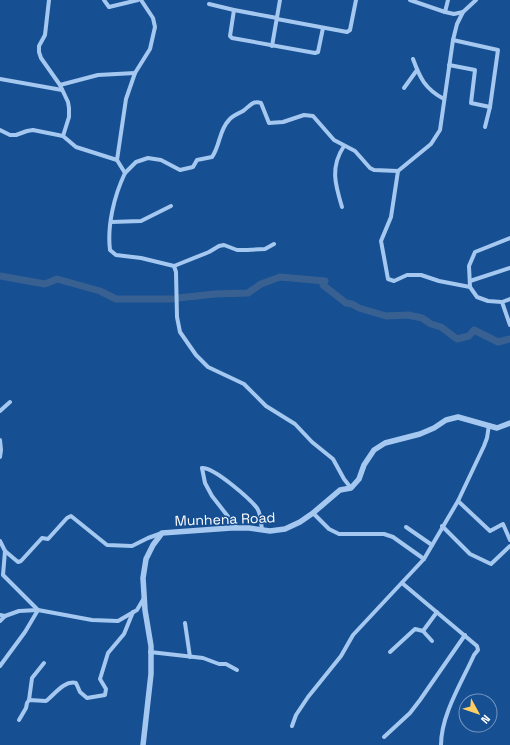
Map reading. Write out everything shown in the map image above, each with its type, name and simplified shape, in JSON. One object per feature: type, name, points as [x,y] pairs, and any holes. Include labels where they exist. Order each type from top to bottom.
[{"type":"street","points":[[49,0],[45,35],[39,46],[39,52],[41,58],[60,85],[69,108],[63,136]]},
{"type":"street","points":[[104,0],[109,7],[138,0]]},
{"type":"street","points":[[125,173],[117,160],[126,99],[135,72],[150,49],[155,27],[153,18],[141,0]]},
{"type":"street","points":[[272,46],[280,0]]},
{"type":"street","points":[[209,4],[347,32],[350,30],[356,0]]},
{"type":"street","points":[[410,0],[445,12],[454,14],[463,12]]},
{"type":"street","points":[[445,12],[448,0]]},
{"type":"street","points":[[274,244],[266,249],[247,250],[237,250],[224,245],[219,246],[209,252],[174,266],[141,258],[116,255],[110,250],[109,241],[118,187],[125,173],[136,162],[148,158],[161,160],[180,170],[193,167],[196,160],[212,157],[217,150],[219,140],[229,120],[243,111],[248,105],[258,102],[262,103],[269,123],[283,122],[304,115],[313,116],[334,140],[355,151],[370,168],[374,170],[398,171],[431,144],[440,130],[453,40],[457,24],[463,12],[476,0]]},
{"type":"street","points":[[234,10],[230,36],[232,38],[315,54],[318,52],[323,28]]},
{"type":"street","points":[[453,40],[498,50],[490,107],[485,127]]},
{"type":"street","points":[[413,59],[420,77],[426,86],[436,95],[444,99]]},
{"type":"street","points":[[449,65],[475,70],[471,103],[490,107]]},
{"type":"street","points":[[404,88],[417,70]]},
{"type":"street","points":[[60,85],[98,75],[135,72]]},
{"type":"street","points":[[0,80],[62,90]]},
{"type":"street","points":[[0,130],[10,135],[16,135],[33,130],[63,136],[76,147],[117,160]]},
{"type":"street","points":[[342,207],[334,176],[336,161],[344,146]]},
{"type":"street","points":[[398,171],[391,217],[381,241],[388,279],[394,281],[407,275],[421,275],[440,281],[470,287]]},
{"type":"street","points":[[111,222],[141,221],[171,206]]},
{"type":"street","points":[[510,238],[475,252],[469,266],[470,287],[477,296],[488,301],[502,302],[510,299]]},
{"type":"street","points":[[174,266],[176,272],[177,311],[180,332],[196,355],[208,368],[244,384],[266,406],[295,424],[312,442],[332,459],[351,488],[359,479],[364,465],[374,450],[385,443],[420,434],[434,428],[446,420],[458,417],[497,428],[510,423]]},
{"type":"street","points":[[470,281],[510,268]]},
{"type":"street","points":[[502,302],[510,326]]},
{"type":"street","points":[[0,411],[10,402]]},
{"type":"street","points":[[292,726],[300,709],[341,656],[353,635],[424,559],[458,501],[484,446],[489,425]]},
{"type":"street","points":[[0,440],[0,458]]},
{"type":"street","points":[[237,528],[212,496],[204,482],[202,468],[216,472],[234,486],[258,509],[262,530]]},
{"type":"street","name":"Munhena Road","points":[[143,745],[151,674],[151,646],[145,610],[143,578],[146,559],[153,545],[162,533],[237,528],[270,531],[285,529],[300,522],[313,513],[340,490],[351,488]]},
{"type":"street","points":[[458,501],[490,531],[503,524],[510,540]]},
{"type":"street","points":[[313,513],[329,530],[339,534],[384,534],[393,537],[424,559]]},
{"type":"street","points":[[0,541],[5,551],[18,562],[21,561],[42,538],[48,539],[70,516],[107,545],[132,546],[162,533]]},
{"type":"street","points":[[442,526],[470,554],[491,564],[510,546]]},
{"type":"street","points":[[406,527],[432,544]]},
{"type":"street","points":[[5,551],[3,575],[38,610]]},
{"type":"street","points":[[402,583],[465,635],[477,646],[478,650],[474,655],[445,718],[441,733],[442,745]]},
{"type":"street","points":[[0,621],[2,616],[19,611],[38,610],[92,620],[118,621],[137,610],[144,597]]},
{"type":"street","points":[[0,666],[25,632],[38,610]]},
{"type":"street","points":[[29,700],[46,701],[59,688],[72,682],[76,683],[80,692],[87,698],[105,695],[106,689],[100,678],[108,653],[124,634],[132,612]]},
{"type":"street","points":[[423,631],[437,612]]},
{"type":"street","points":[[185,623],[190,657]]},
{"type":"street","points":[[390,652],[415,629],[423,631],[432,641]]},
{"type":"street","points":[[384,737],[410,712],[420,700],[465,635]]},
{"type":"street","points":[[150,652],[203,658],[219,664],[226,664],[236,670]]},
{"type":"street","points":[[19,720],[29,700],[32,678],[44,663]]},
{"type":"waterway","points":[[0,276],[45,284],[57,279],[100,291],[116,299],[173,299]]},
{"type":"waterway","points":[[178,298],[215,294],[248,293],[261,284],[280,277],[325,281],[323,285],[346,303],[386,316],[408,315],[422,318],[431,324],[441,327],[457,339],[469,336],[474,330],[498,342],[510,339]]}]
